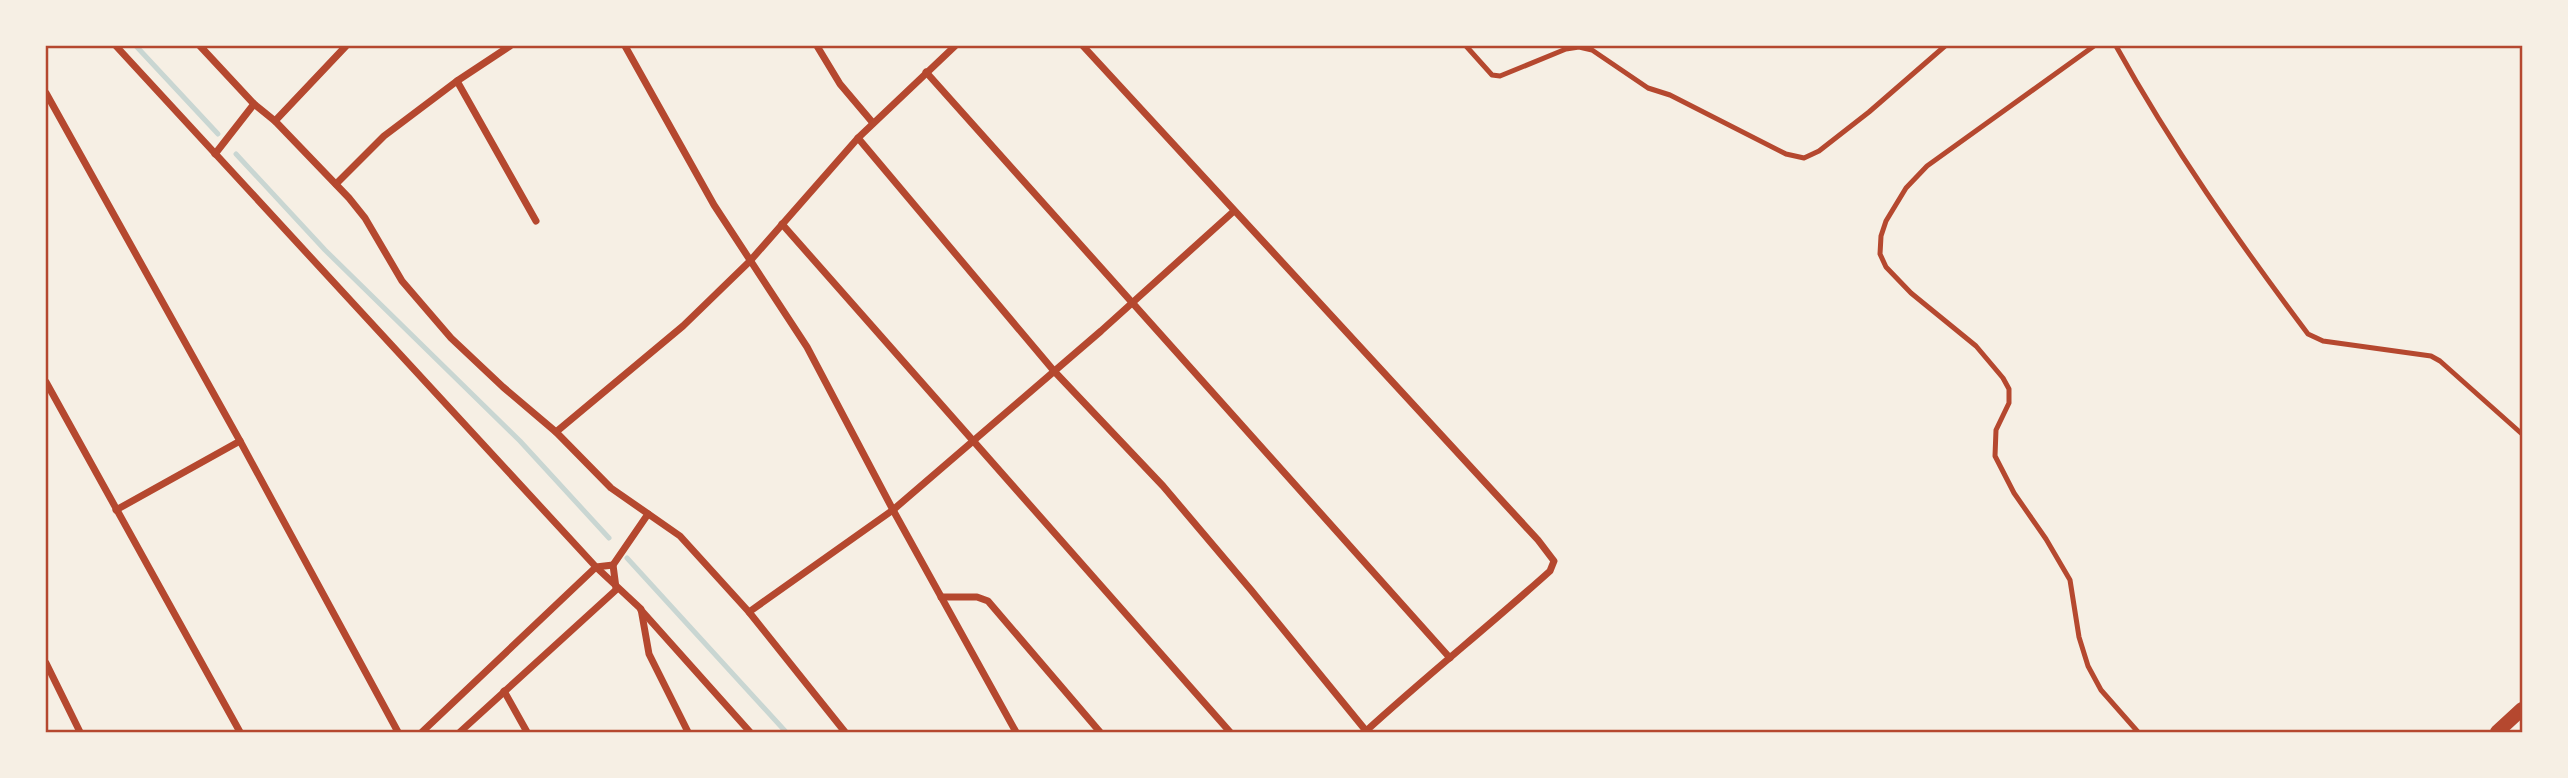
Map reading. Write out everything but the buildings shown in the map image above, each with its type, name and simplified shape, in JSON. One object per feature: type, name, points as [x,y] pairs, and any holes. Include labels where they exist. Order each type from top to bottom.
[{"type":"main road","points":[[2497,733],[2522,709]]},
{"type":"street","points":[[116,46],[217,151],[596,568],[641,610],[750,733]]},
{"type":"street","points":[[200,46],[254,104],[275,121],[336,184],[365,218],[402,281],[451,338],[556,432],[611,488],[680,536],[749,612],[845,733]]},
{"type":"street","points":[[275,121],[346,46]]},
{"type":"street","points":[[336,184],[384,136],[457,81],[510,46]]},
{"type":"street","points":[[625,46],[714,205],[807,347],[1016,733]]},
{"type":"street","points":[[817,46],[840,84],[873,123]]},
{"type":"street","points":[[556,432],[674,334],[750,261],[858,138],[955,46]]},
{"type":"street","points":[[858,138],[1054,371],[1163,486],[1366,732],[1550,571],[1554,561],[1538,540],[1083,46]]},
{"type":"street","points":[[926,72],[1450,658]]},
{"type":"street","points":[[457,81],[536,222]]},
{"type":"street","points":[[46,93],[240,441],[398,733]]},
{"type":"street","points":[[217,151],[254,104]]},
{"type":"street","points":[[749,612],[893,510],[1234,211]]},
{"type":"street","points":[[782,224],[1230,733]]},
{"type":"street","points":[[46,382],[240,733]]},
{"type":"street","points":[[116,510],[240,441]]},
{"type":"street","points":[[617,589],[613,565],[648,514]]},
{"type":"street","points":[[422,733],[596,568],[613,565]]},
{"type":"street","points":[[460,733],[617,589]]},
{"type":"street","points":[[941,597],[977,597],[988,601],[1100,733]]},
{"type":"street","points":[[641,610],[649,654],[688,733]]},
{"type":"street","points":[[46,663],[80,733]]},
{"type":"street","points":[[504,691],[527,733]]},
{"type":"lane","points":[[1466,46],[1492,75],[1500,76],[1566,49],[1579,47],[1592,50],[1648,88],[1670,95],[1786,154],[1804,158],[1819,151],[1945,46]]},
{"type":"lane","points":[[2094,46],[1927,166],[1906,188],[1885,221],[1880,254],[1886,267],[1903,284],[1976,346],[2009,389],[2009,404],[1996,430],[1995,456],[2014,493],[2070,580],[2079,637],[2088,666],[2101,690],[2138,733]]},
{"type":"lane","points":[[2116,46],[2187,166],[2308,334],[2323,341],[2431,356],[2522,434]]},
{"type":"waterway","points":[[136,46],[218,134]]},
{"type":"waterway","points":[[236,154],[325,250],[520,441],[609,538]]},
{"type":"waterway","points":[[627,558],[786,732]]}]
